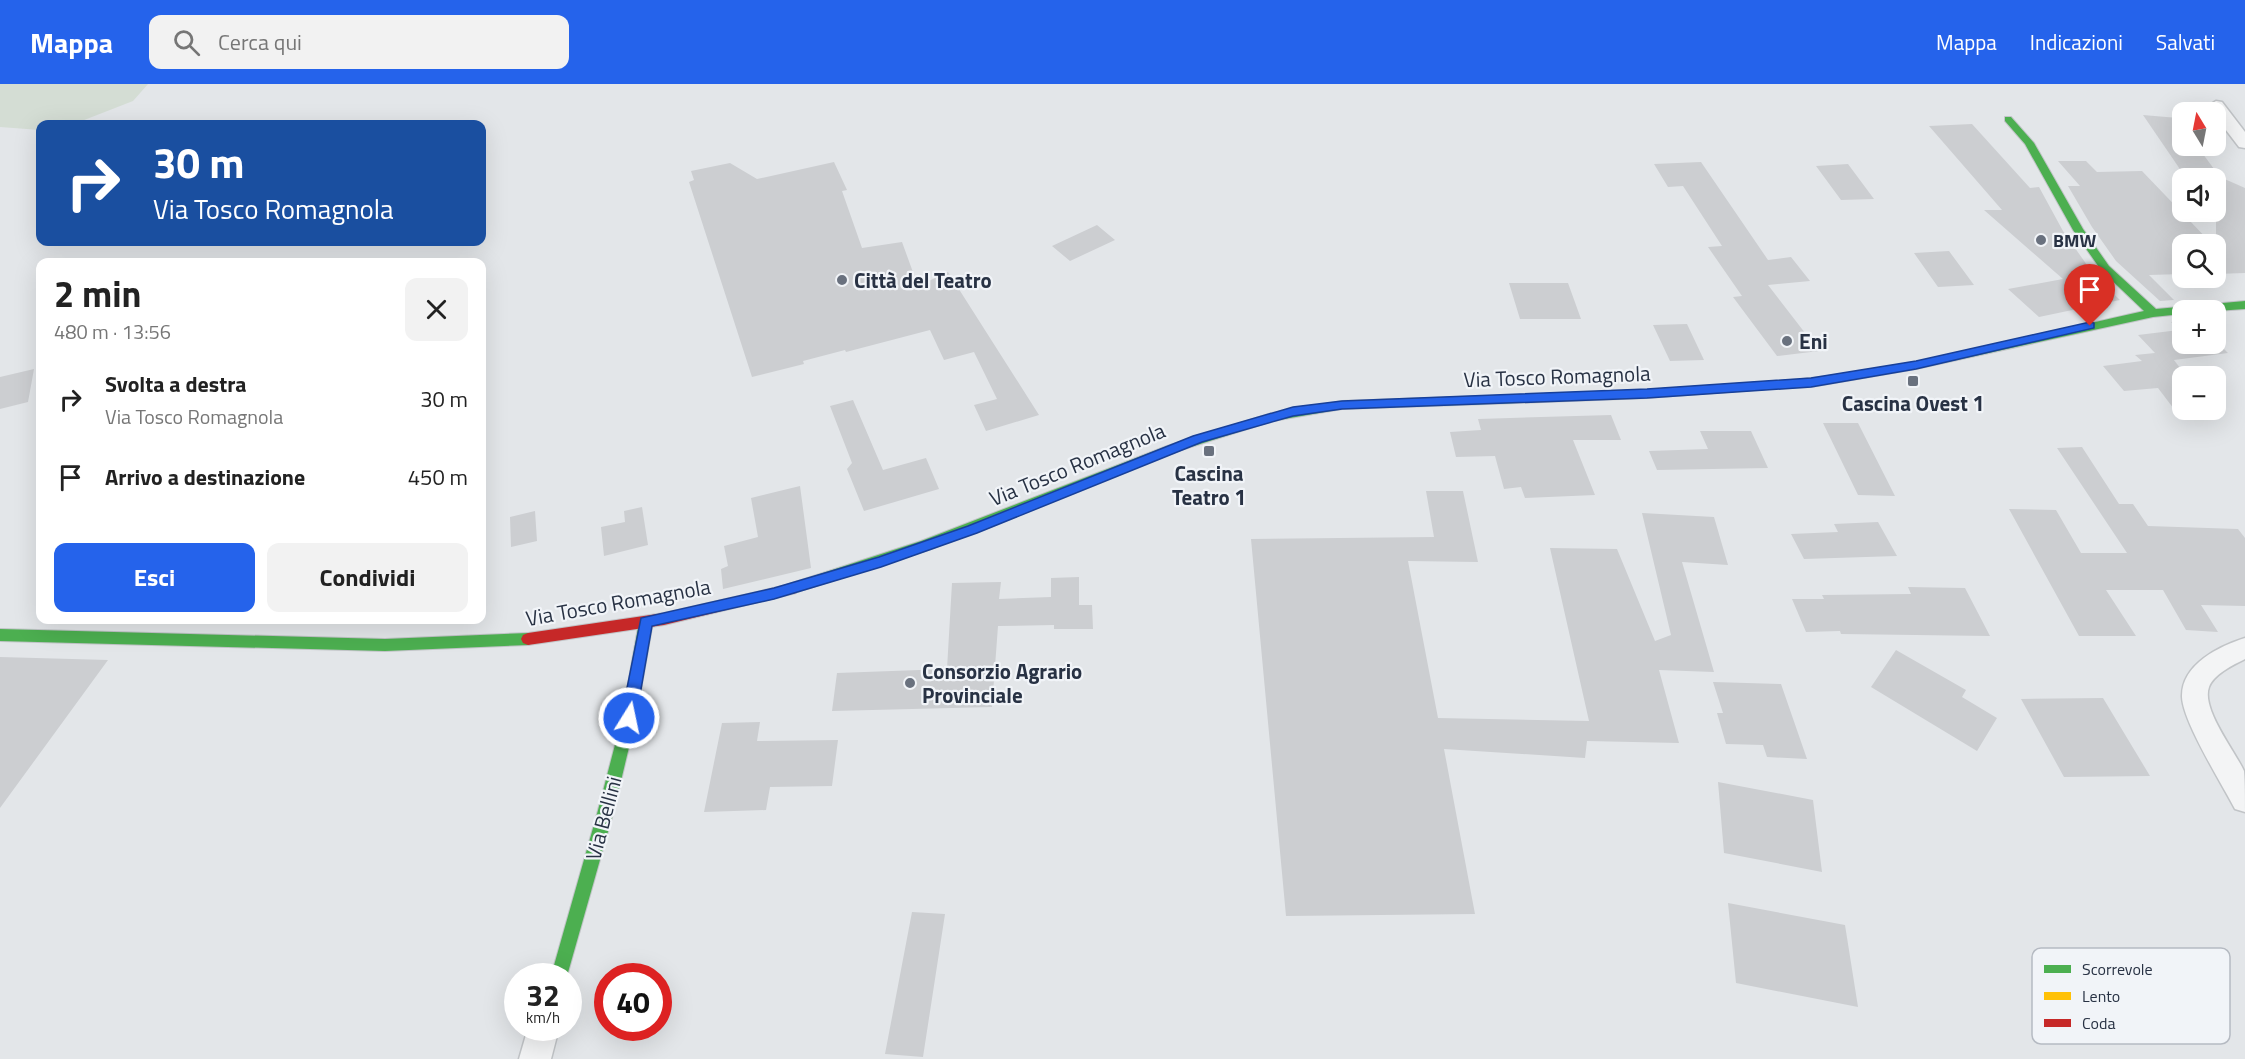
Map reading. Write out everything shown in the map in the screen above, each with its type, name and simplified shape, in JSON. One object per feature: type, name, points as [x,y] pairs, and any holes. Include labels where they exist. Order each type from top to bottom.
[{"type":"main road","points":[[2008,119],[2029,143],[2078,230],[2105,268],[2153,313]]},
{"type":"main road","name":"Via Tosco Romagnola","points":[[0,634],[430,644],[528,639],[646,622],[774,594],[881,562],[973,529],[1198,439],[1293,411],[1342,405],[1647,394],[1811,383],[1916,365],[2153,313],[2245,305]]},
{"type":"main road","name":"Via Bellini","points":[[563,963],[608,803],[629,718],[646,622]]},
{"type":"street","points":[[2226,119],[2245,143]]},
{"type":"street","points":[[2245,648],[2216,663],[2200,678],[2195,696],[2200,714],[2245,800]]},
{"type":"street","points":[[535,1059],[540,1041]]},
{"type":"shaded area","points":[[0,84],[148,84],[133,101],[84,120],[36,120],[36,130],[0,127]]},
{"type":"building","points":[[2143,115],[2172,117],[2172,156],[2204,156],[2213,168],[2179,168]]},
{"type":"building","points":[[1972,124],[2030,188],[2039,187],[2063,231],[2094,275],[2120,300],[2039,317],[2008,289],[2063,279],[1984,210],[2002,210],[1929,126]]},
{"type":"building","points":[[2058,161],[2086,161],[2097,172],[2142,171],[2172,202],[2172,222],[2191,222],[2202,234],[2172,234],[2172,274],[2149,275],[2174,300],[2160,301],[2116,261],[2092,227],[2068,186],[2080,186]]},
{"type":"building","points":[[834,162],[847,190],[842,191],[862,248],[902,242],[918,286],[948,272],[1039,415],[986,431],[974,405],[997,399],[974,352],[944,360],[930,330],[803,361],[804,364],[752,377],[689,182],[694,180],[691,171],[730,163],[757,179]]},
{"type":"building","points":[[1701,162],[1768,260],[1791,257],[1810,281],[1768,285],[1819,351],[1777,356],[1733,297],[1742,296],[1708,247],[1722,246],[1683,186],[1668,187],[1654,164]]},
{"type":"building","points":[[1848,164],[1874,199],[1841,200],[1816,166]]},
{"type":"building","points":[[2226,180],[2245,188],[2245,273],[2226,274],[2226,234],[2216,234],[2216,222],[2226,222]]},
{"type":"building","points":[[1097,225],[1115,240],[1070,261],[1052,246]]},
{"type":"building","points":[[1949,251],[1974,285],[1938,287],[1914,253]]},
{"type":"building","points":[[1509,283],[1568,283],[1581,319],[1520,319]]},
{"type":"building","points":[[1687,324],[1704,360],[1670,361],[1653,325]]},
{"type":"building","points":[[2172,331],[2172,354],[2220,354],[2174,360],[2178,366],[2172,366],[2172,406],[2158,388],[2124,391],[2103,366],[2142,361],[2135,355],[2155,353],[2138,335]]},
{"type":"building","points":[[34,369],[28,402],[0,409],[0,377]]},
{"type":"building","points":[[853,400],[883,470],[926,458],[939,489],[864,511],[847,469],[852,463],[830,406]]},
{"type":"building","points":[[1611,415],[1621,440],[1573,440],[1595,495],[1525,498],[1521,487],[1504,489],[1495,456],[1456,457],[1450,432],[1481,430],[1478,419]]},
{"type":"building","points":[[1823,423],[1858,423],[1895,496],[1858,495]]},
{"type":"building","points":[[1700,431],[1751,431],[1768,468],[1657,470],[1649,451],[1708,449]]},
{"type":"building","points":[[2082,447],[2119,504],[2133,504],[2148,526],[2238,529],[2245,538],[2245,606],[2201,605],[2218,632],[2186,630],[2163,590],[2106,590],[2136,636],[2079,636],[2009,509],[2056,510],[2081,553],[2127,553],[2057,448]]},
{"type":"building","points":[[800,486],[811,568],[723,589],[721,569],[728,566],[724,546],[758,537],[751,498]]},
{"type":"building","points":[[1426,491],[1463,491],[1478,562],[1408,561],[1438,718],[1589,721],[1550,548],[1617,549],[1655,641],[1671,635],[1642,513],[1714,517],[1728,565],[1682,562],[1714,672],[1659,670],[1679,743],[1587,741],[1585,758],[1444,749],[1475,914],[1286,916],[1251,539],[1434,537]]},
{"type":"building","points":[[642,507],[648,545],[604,556],[601,527],[625,522],[624,511]]},
{"type":"building","points":[[535,511],[537,541],[511,547],[510,517]]},
{"type":"building","points":[[1878,522],[1897,556],[1804,559],[1791,534],[1838,532],[1834,524]]},
{"type":"building","points":[[1079,577],[1079,605],[1092,605],[1093,629],[1054,629],[1054,625],[998,626],[992,707],[832,711],[837,673],[947,669],[952,583],[1001,582],[999,599],[1051,597],[1051,578]]},
{"type":"building","points":[[1908,587],[1965,588],[1990,636],[1806,632],[1792,599],[1824,599],[1822,595],[1911,594]]},
{"type":"building","points":[[1896,650],[1966,690],[1962,697],[1997,718],[1977,751],[1871,687]]},
{"type":"building","points":[[0,657],[108,660],[0,808]]},
{"type":"building","points":[[1713,682],[1781,684],[1807,759],[1767,757],[1763,745],[1726,744],[1717,713],[1723,713]]},
{"type":"building","points":[[2103,698],[2150,776],[2064,777],[2021,699]]},
{"type":"building","points":[[760,722],[757,741],[838,740],[832,786],[770,787],[766,810],[704,812],[722,723]]},
{"type":"building","points":[[1718,782],[1813,800],[1822,872],[1724,853]]},
{"type":"building","points":[[1728,903],[1845,925],[1858,1007],[1736,983]]},
{"type":"building","points":[[912,912],[945,914],[923,1057],[885,1054]]},
{"type":"traffic: fast","points":[[2008,119],[2029,143],[2078,230],[2105,268],[2153,313]]},
{"type":"traffic: fast","points":[[1764,386],[1811,383],[1916,365],[2153,313],[2245,305]]},
{"type":"traffic: fast","points":[[791,589],[926,545],[1171,449],[1272,417],[1342,405],[1516,399]]},
{"type":"traffic: fast","points":[[563,963],[605,814],[629,718],[646,622]]},
{"type":"traffic: fast","points":[[0,635],[385,645],[528,639]]},
{"type":"traffic: slow","points":[[1516,399],[1647,394],[1764,386]]},
{"type":"traffic: jam","points":[[528,639],[664,619],[791,589]]},
{"type":"place","name":"BMW","points":[[2041,240]]},
{"type":"place","name":"Città del Teatro","points":[[842,280]]},
{"type":"place","name":"Eni","points":[[1787,341]]},
{"type":"place","name":"Cascina Ovest 1","points":[[1913,381]]},
{"type":"place","name":"Cascina Teatro 1","points":[[1209,451]]},
{"type":"place","name":"Consorzio Agrario Provinciale","points":[[910,683]]},
{"type":"route","points":[[629,718],[646,622],[774,594],[881,562],[973,529],[1241,424],[1323,406],[1647,394],[1811,383],[1916,365],[2090,326]]}]
